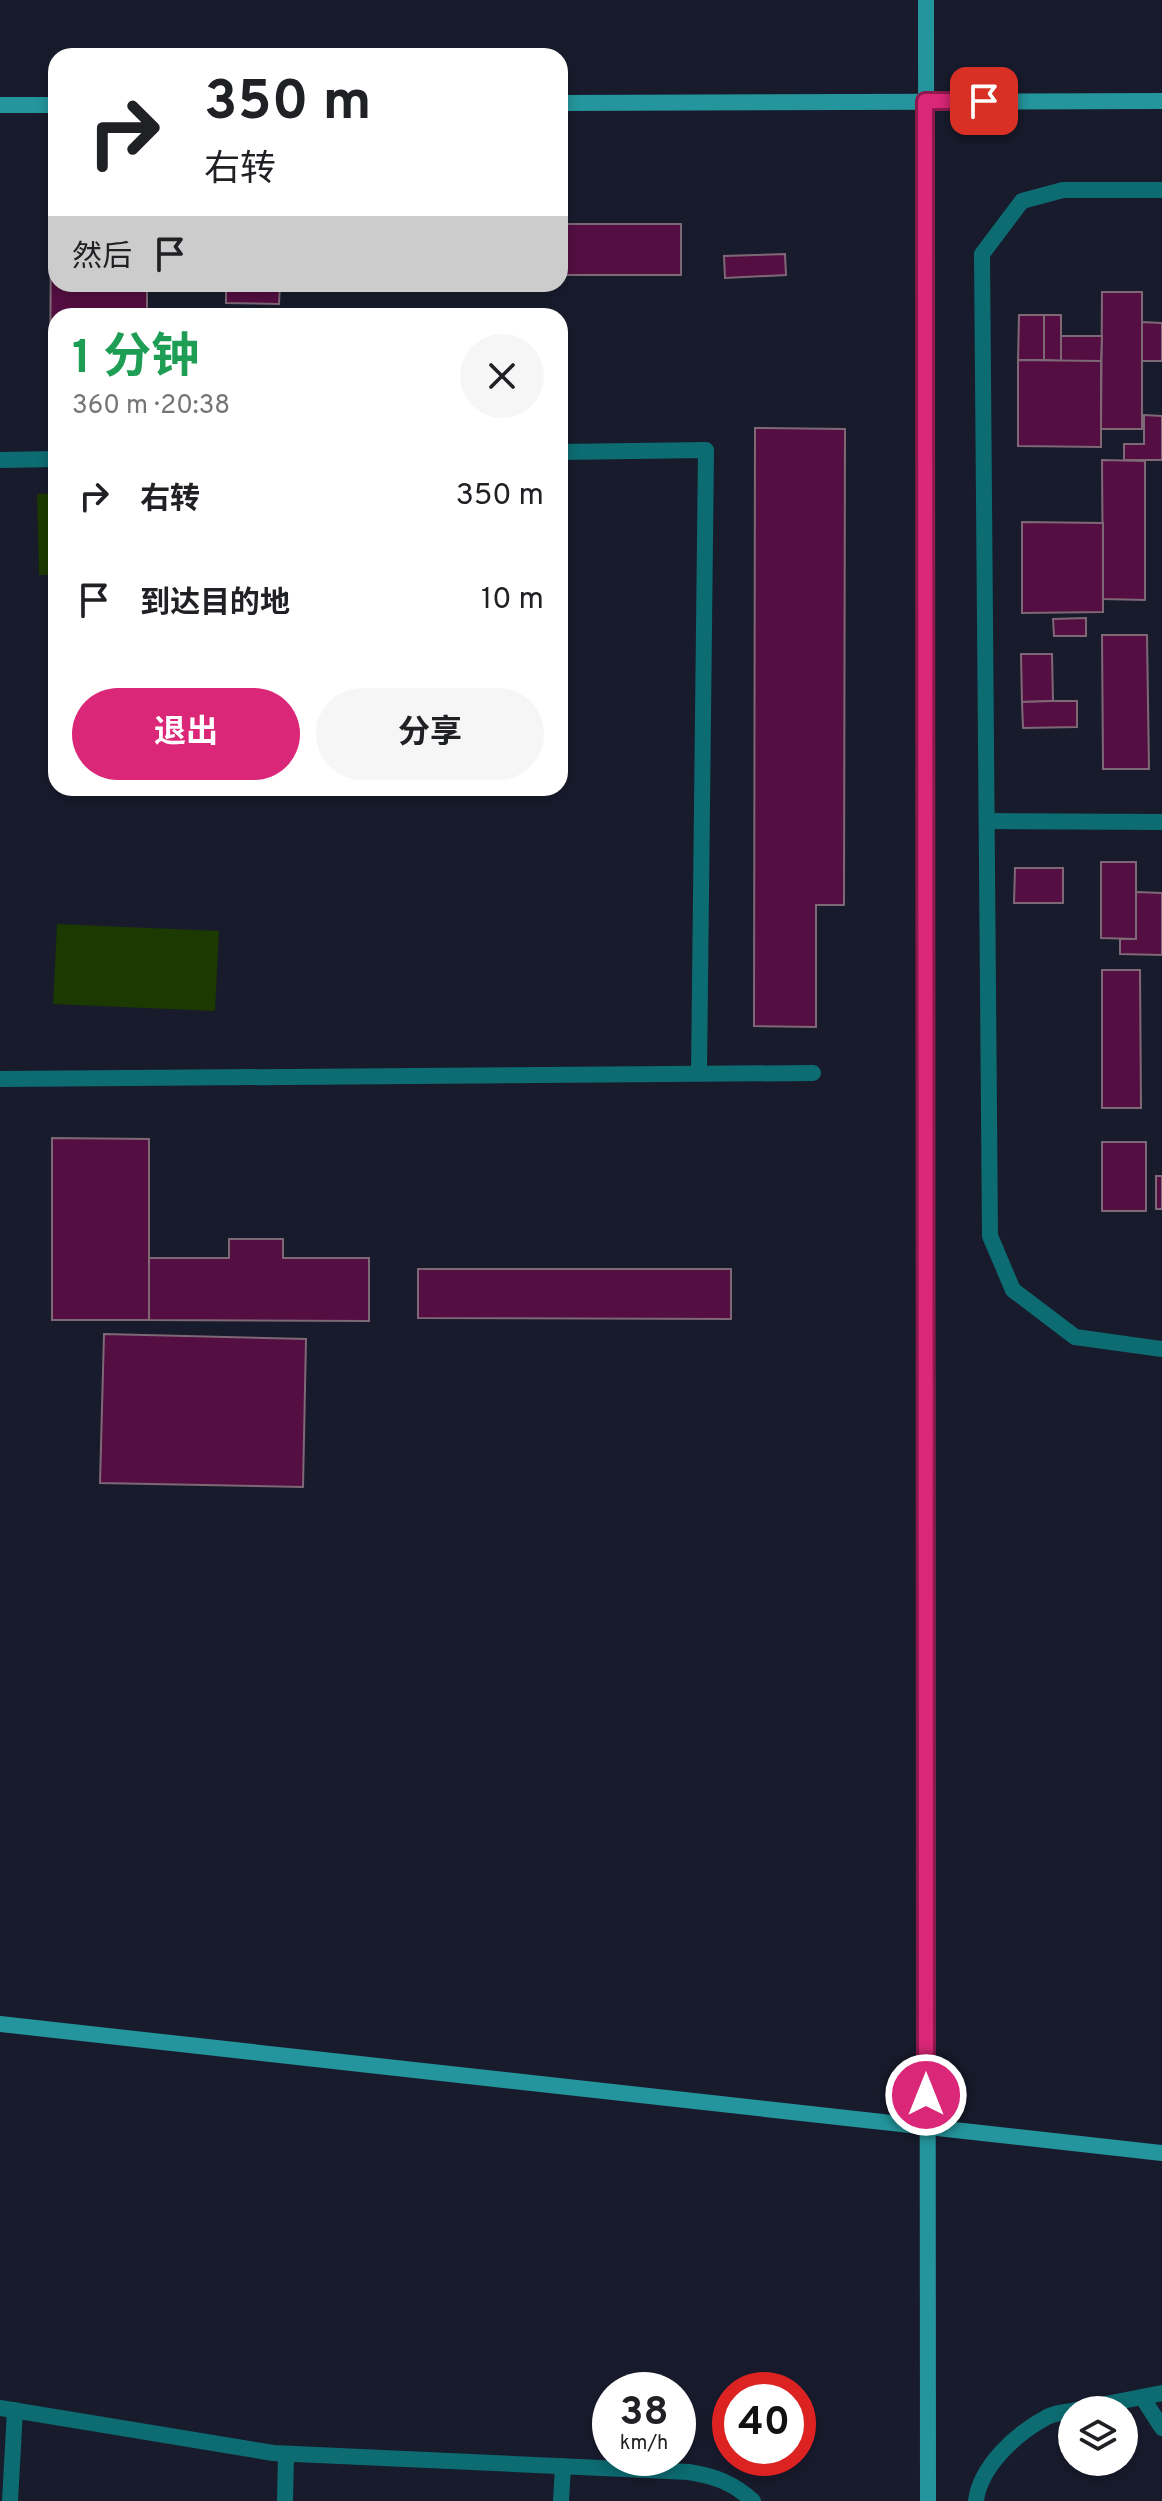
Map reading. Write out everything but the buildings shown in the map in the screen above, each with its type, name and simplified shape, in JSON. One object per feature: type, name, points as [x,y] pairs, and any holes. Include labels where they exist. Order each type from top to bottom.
[{"type":"street","points":[[926,0],[928,2501]]},
{"type":"street","points":[[568,103],[1162,101]]},
{"type":"street","points":[[0,105],[48,105]]},
{"type":"street","points":[[1162,190],[1063,190],[1022,201],[982,254],[990,1236],[1013,1290],[1075,1337],[1162,1349]]},
{"type":"street","points":[[568,452],[706,450],[699,1073]]},
{"type":"street","points":[[0,460],[48,459]]},
{"type":"street","points":[[988,821],[1162,822]]},
{"type":"street","points":[[0,1079],[813,1073]]},
{"type":"street","points":[[0,2024],[1162,2153]]},
{"type":"street","points":[[1138,2398],[1162,2393]]},
{"type":"street","points":[[1142,2397],[1162,2428]]},
{"type":"street","points":[[10,2501],[7,2409],[286,2454],[711,2476],[732,2485],[753,2501]]},
{"type":"street","points":[[976,2501],[978,2485],[1010,2443],[1050,2415],[1058,2413]]},
{"type":"street","points":[[285,2501],[286,2454]]},
{"type":"street","points":[[561,2501],[563,2466]]},
{"type":"green space","points":[[48,493],[48,575],[39,575],[37,494]]},
{"type":"green space","points":[[57,924],[219,931],[215,1011],[53,1004]]},
{"type":"route","points":[[926,2095],[925,101],[984,101]]}]
